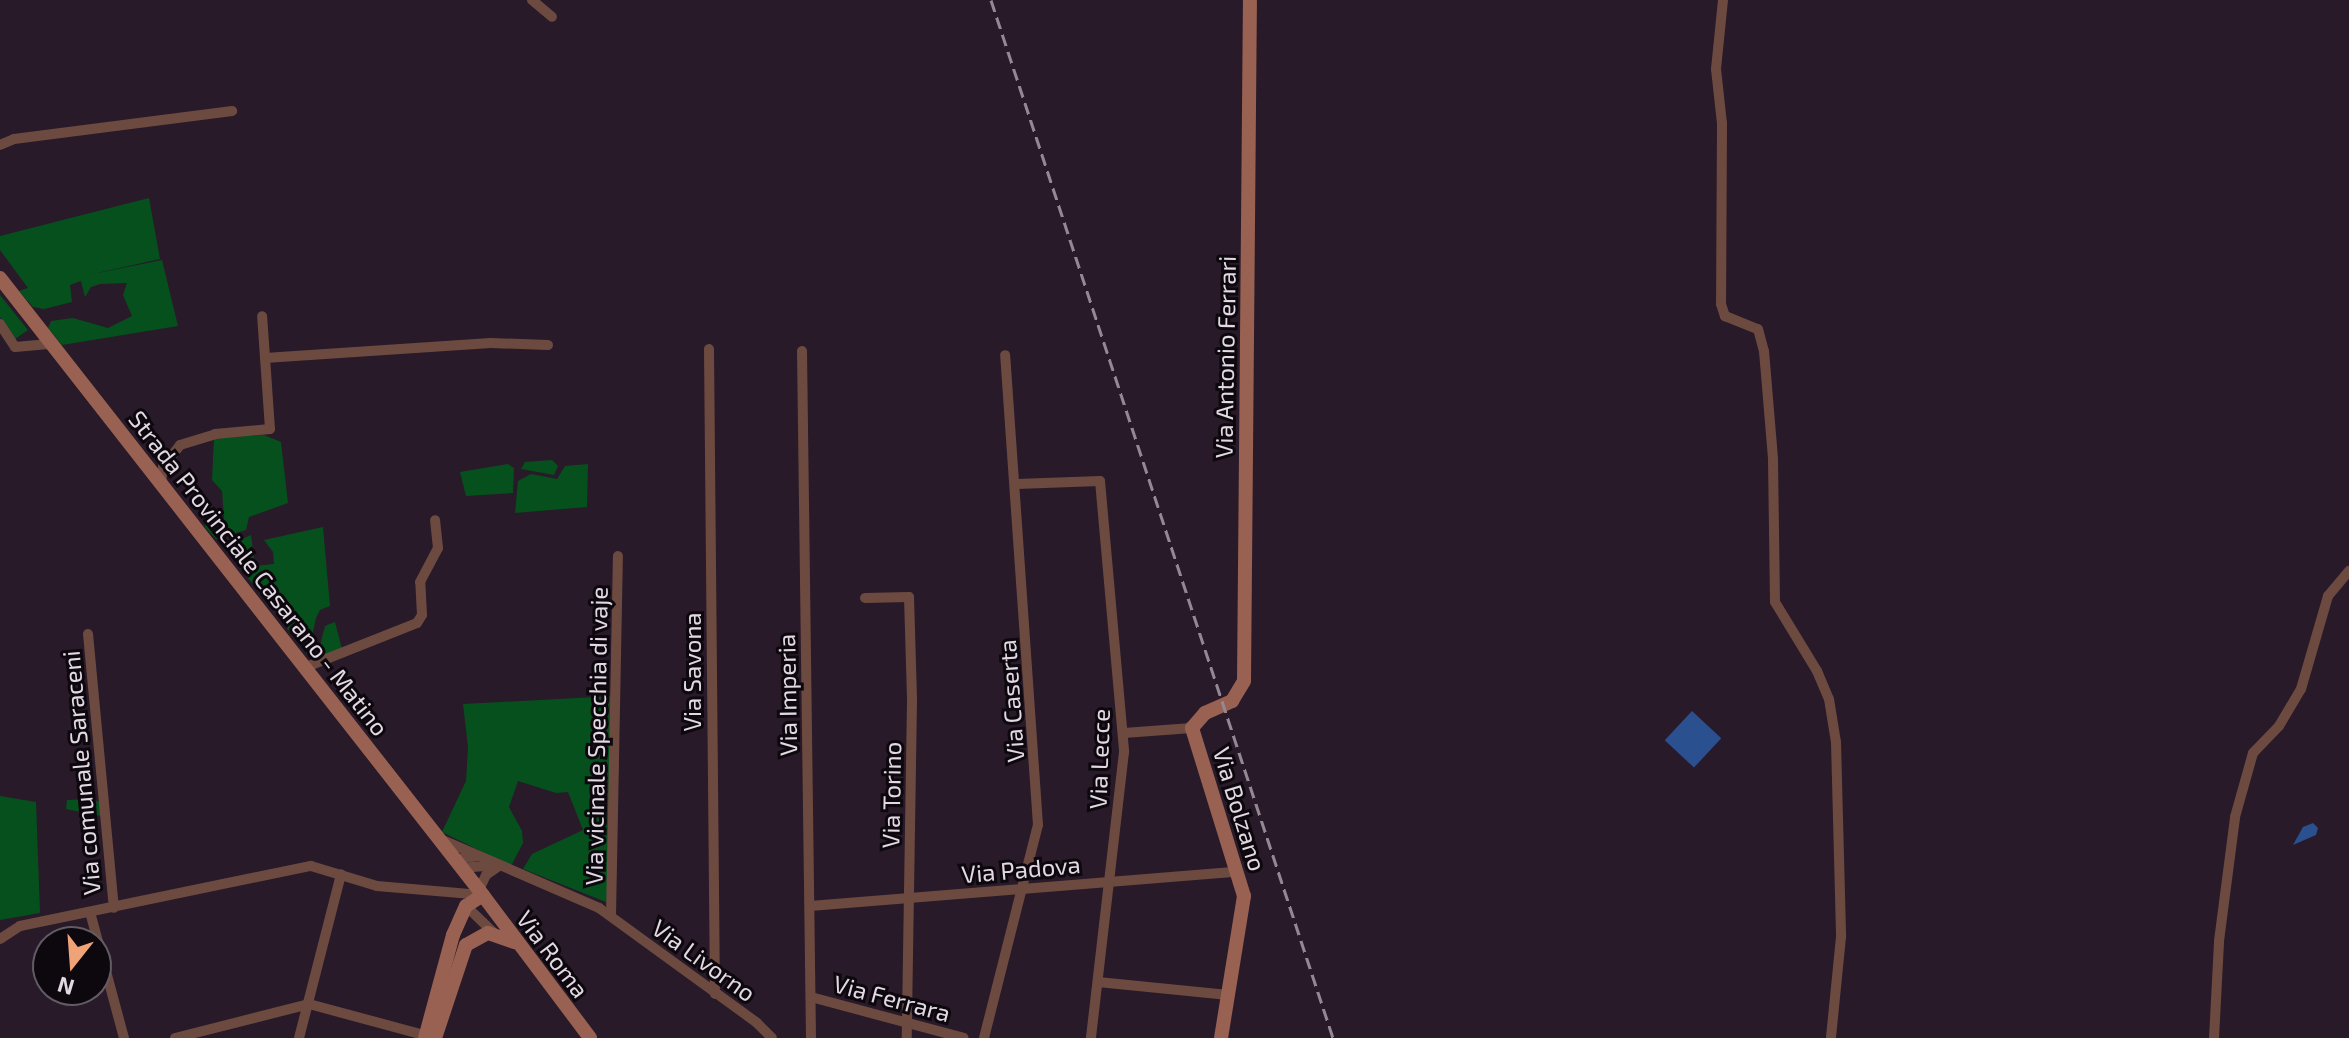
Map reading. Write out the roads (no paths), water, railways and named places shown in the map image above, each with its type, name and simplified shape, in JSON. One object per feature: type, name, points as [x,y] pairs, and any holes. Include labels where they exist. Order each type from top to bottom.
[{"type":"main road","name":"Via Antonio Ferrari","points":[[1224,704],[1237,696],[1244,681],[1250,0]]},
{"type":"main road","name":"Strada Provinciale Casarano - Matino","points":[[0,278],[481,892]]},
{"type":"main road","name":"Via Bolzano","points":[[1221,1038],[1244,896],[1192,728],[1205,713],[1224,704]]},
{"type":"main road","points":[[430,1038],[453,935],[466,906],[481,892]]},
{"type":"main road","name":"Via Roma","points":[[481,892],[515,942],[590,1038]]},
{"type":"main road","points":[[430,1038],[463,951],[481,935],[497,935],[515,942]]},
{"type":"street","points":[[532,0],[552,17]]},
{"type":"street","points":[[1723,0],[1716,69],[1723,175],[1721,304],[1725,316],[1758,329],[1764,351],[1773,459],[1775,602],[1817,671],[1829,699],[1836,742],[1841,937],[1831,1038]]},
{"type":"street","points":[[1,147],[14,139],[232,111]]},
{"type":"street","points":[[161,483],[163,467],[188,441],[215,434],[270,429],[262,316]]},
{"type":"street","points":[[0,324],[15,347],[49,344]]},
{"type":"street","points":[[265,358],[491,343],[548,345]]},
{"type":"street","name":"Via Savona","points":[[709,349],[715,994]]},
{"type":"street","name":"Via Imperia","points":[[802,351],[811,1038]]},
{"type":"street","name":"Via Caserta","points":[[984,1038],[1038,825],[1017,484],[1005,355]]},
{"type":"street","name":"Via Lecce","points":[[1017,484],[1100,481],[1124,733],[1091,1038]]},
{"type":"street","points":[[306,667],[417,623],[422,615],[420,582],[438,548],[435,520]]},
{"type":"street","name":"Via vicinale Specchia di vaje","points":[[611,916],[618,556]]},
{"type":"street","points":[[2214,1038],[2219,941],[2235,817],[2253,753],[2279,726],[2301,689],[2328,596],[2349,571]]},
{"type":"street","name":"Via Torino","points":[[865,598],[909,597],[907,1038]]},
{"type":"street","name":"Via comunale Saraceni","points":[[88,634],[114,908]]},
{"type":"street","points":[[1124,733],[1192,728]]},
{"type":"street","name":"Via Livorno","points":[[438,838],[576,896],[611,916],[757,1023],[772,1038]]},
{"type":"street","points":[[480,856],[463,858],[461,868],[501,865]]},
{"type":"street","points":[[0,939],[20,926],[311,866],[377,886],[481,892],[486,875],[501,865]]},
{"type":"street","name":"Via Padova","points":[[810,906],[1236,872]]},
{"type":"street","points":[[299,1038],[341,874]]},
{"type":"street","points":[[466,906],[497,935]]},
{"type":"street","points":[[90,912],[124,1038]]},
{"type":"street","points":[[1098,982],[1228,995]]},
{"type":"street","name":"Via Ferrara","points":[[811,997],[964,1038]]},
{"type":"street","points":[[175,1038],[309,1004],[430,1038]]},
{"type":"water","points":[[1692,711],[1721,738],[1694,768],[1665,740]]},
{"type":"water","points":[[2313,823],[2318,828],[2316,835],[2293,845],[2303,827]]},
{"type":"railway","points":[[991,0],[1333,1038]]}]
